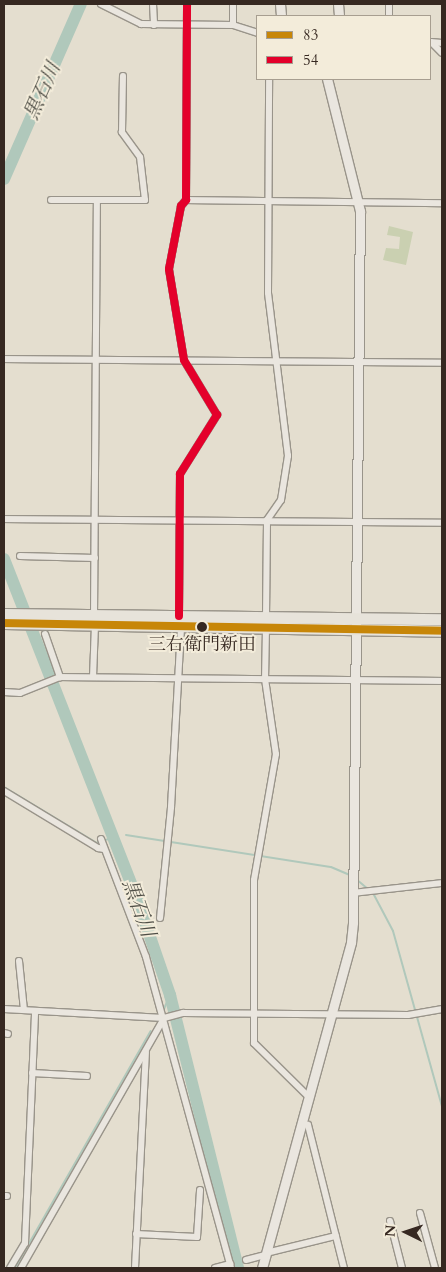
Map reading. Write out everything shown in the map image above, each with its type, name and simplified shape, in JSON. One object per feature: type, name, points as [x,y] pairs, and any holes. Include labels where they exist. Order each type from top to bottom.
[{"type":"highway","points":[[4,623],[12,618],[39,625],[95,621],[354,624],[442,631]]},
{"type":"highway","points":[[354,624],[442,619]]},
{"type":"street","points":[[102,4],[141,24],[233,25],[256,33]]},
{"type":"street","points":[[153,4],[154,25]]},
{"type":"street","points":[[160,918],[168,842],[179,678],[180,474],[217,415],[184,360],[169,269],[181,206],[186,200],[184,146],[186,4]]},
{"type":"street","points":[[233,4],[233,25]]},
{"type":"street","points":[[431,42],[442,42]]},
{"type":"street","points":[[431,42],[442,53]]},
{"type":"street","points":[[51,200],[145,200],[140,157],[122,132],[123,76]]},
{"type":"street","points":[[269,80],[267,112],[270,201],[268,293],[288,456],[281,500],[267,520],[265,679],[276,754],[254,880],[254,1042],[308,1096]]},
{"type":"street","points":[[262,1268],[351,942],[353,893],[358,202],[327,80]]},
{"type":"street","points":[[93,677],[95,621],[97,200]]},
{"type":"street","points":[[186,200],[442,203]]},
{"type":"street","points":[[4,359],[442,363]]},
{"type":"street","points":[[4,518],[442,523]]},
{"type":"street","points":[[20,556],[95,558]]},
{"type":"street","points":[[39,625],[60,677]]},
{"type":"street","points":[[4,692],[20,693],[60,677],[354,681],[442,680]]},
{"type":"street","points":[[4,791],[98,848],[102,844],[146,957],[231,1266],[215,1268]]},
{"type":"street","points":[[353,893],[442,883]]},
{"type":"street","points":[[19,961],[24,1010]]},
{"type":"street","points":[[4,1009],[164,1018],[184,1013],[330,1016],[416,1014],[442,1009]]},
{"type":"street","points":[[10,1268],[25,1243],[35,1011]]},
{"type":"street","points":[[21,1268],[164,1018]]},
{"type":"street","points":[[135,1268],[146,1050]]},
{"type":"street","points":[[32,1073],[87,1076]]},
{"type":"street","points":[[301,1123],[308,1125],[344,1268]]},
{"type":"street","points":[[136,1234],[197,1237],[200,1190]]},
{"type":"street","points":[[420,1213],[435,1268]]},
{"type":"street","points":[[390,1221],[402,1268]]},
{"type":"street","points":[[246,1260],[336,1236]]},
{"type":"green space","points":[[389,226],[413,232],[406,265],[383,260],[386,248],[399,249],[400,237],[387,235]]},
{"type":"waterway","name":"黒石川","points":[[4,179],[81,4]]},
{"type":"waterway","name":"黒石川","points":[[4,559],[137,899],[170,995],[238,1268]]},
{"type":"waterway","points":[[4,787],[97,843],[117,836]]},
{"type":"waterway","points":[[126,835],[331,867],[350,875]]},
{"type":"waterway","points":[[356,879],[368,889]]},
{"type":"waterway","points":[[373,893],[393,931],[442,1106]]},
{"type":"waterway","points":[[164,1009],[170,995]]},
{"type":"waterway","points":[[15,1268],[151,1031]]},
{"type":"transit line","name":"54","points":[[179,616],[180,474],[217,415],[184,360],[169,269],[181,206],[186,200],[187,4]]},
{"type":"transit line","name":"83","points":[[4,623],[442,631]]},
{"type":"place","name":"三右衛門新田","points":[[202,627]]}]
